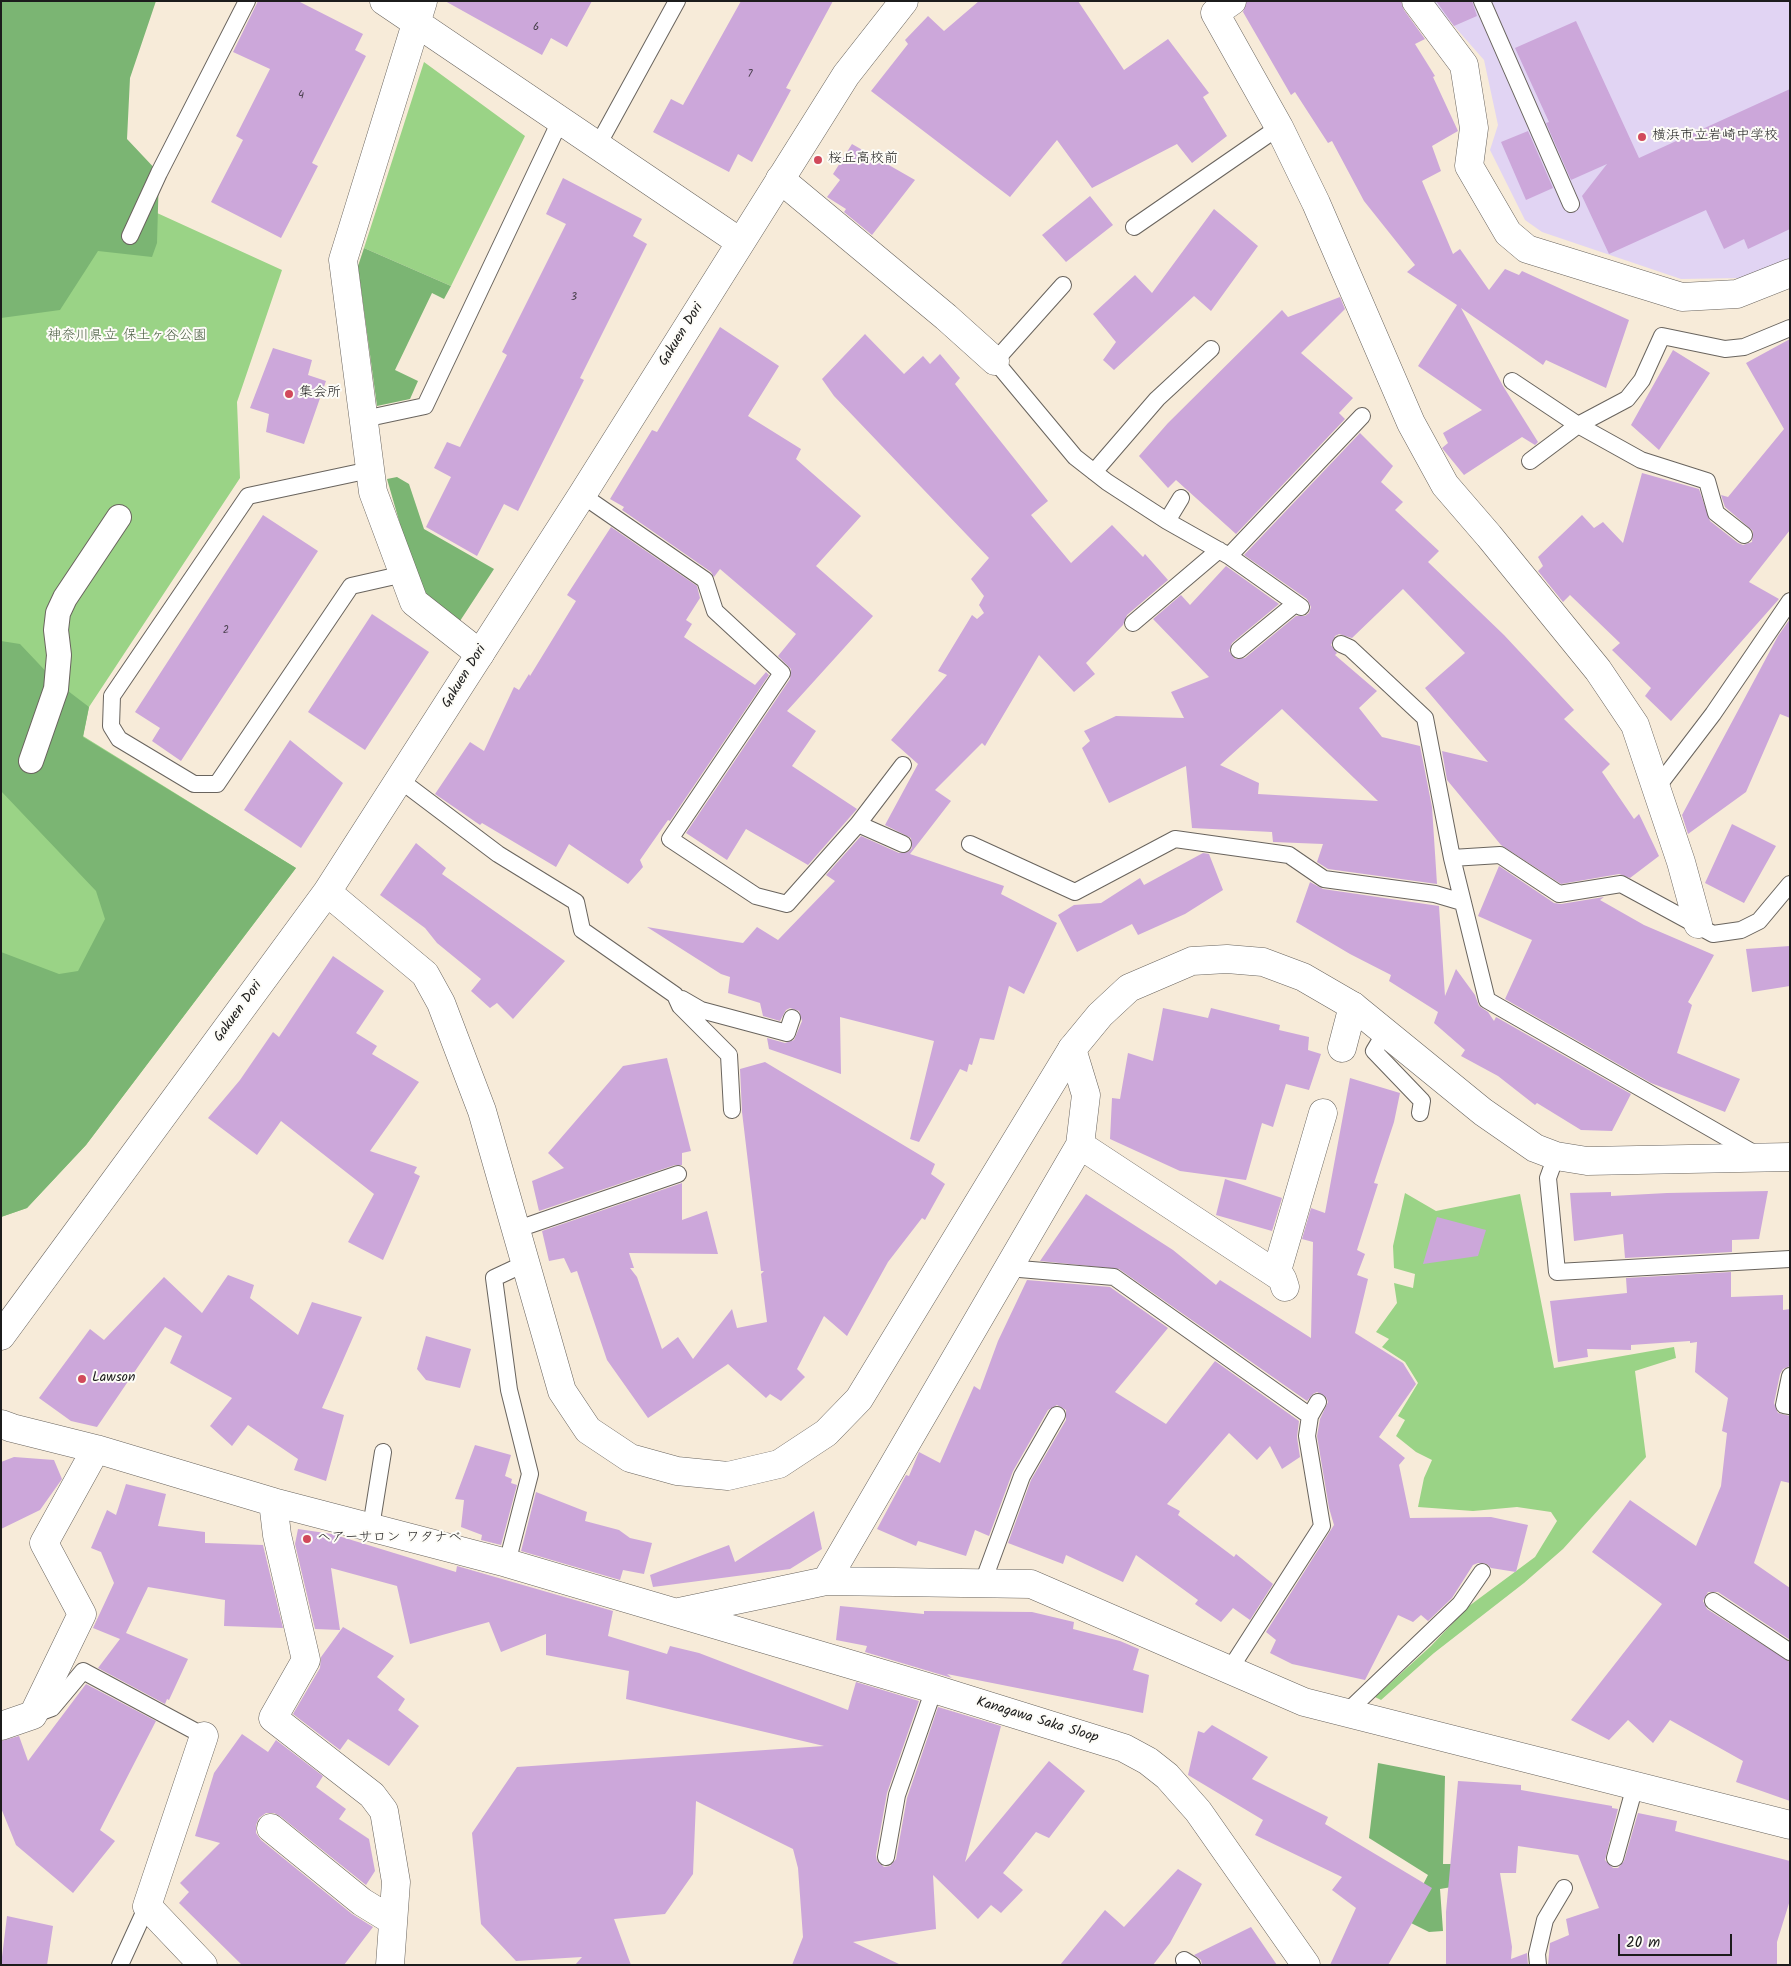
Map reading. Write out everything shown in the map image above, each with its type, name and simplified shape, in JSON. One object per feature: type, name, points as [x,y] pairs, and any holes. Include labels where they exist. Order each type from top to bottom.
[{"type":"street","points":[[384,1],[420,12],[560,119],[740,242]]},
{"type":"street","name":"Gakuen Dori","points":[[1,1336],[327,892],[582,495],[846,75],[904,1]]},
{"type":"street","points":[[1232,1],[1215,13],[1279,127],[1316,203],[1411,423],[1445,485],[1473,500],[1489,536],[1609,686],[1635,725],[1655,790],[1681,862],[1698,924]]},
{"type":"street","points":[[1416,1],[1464,65],[1474,128],[1469,166],[1508,233],[1527,249],[1682,297],[1737,294],[1790,273]]},
{"type":"street","points":[[420,12],[343,260],[373,492],[414,602],[480,654]]},
{"type":"street","points":[[780,179],[946,317],[995,361]]},
{"type":"street","points":[[31,761],[56,689],[59,655],[56,630],[58,613],[65,598],[119,517]]},
{"type":"street","points":[[327,892],[425,974],[441,1003],[482,1111],[524,1264],[562,1391],[588,1430],[630,1458],[678,1471],[728,1476],[779,1464],[826,1433],[859,1399],[1072,1049],[1100,1015],[1129,988],[1192,961],[1227,958],[1263,962],[1303,976],[1353,1006],[1483,1112],[1535,1148],[1556,1156],[1587,1161],[1790,1157]]},
{"type":"street","points":[[1342,1048],[1353,1006]]},
{"type":"street","points":[[826,1581],[1080,1145],[1086,1095],[1072,1049]]},
{"type":"street","points":[[1080,1145],[1281,1281],[1324,1113]]},
{"type":"street","name":"Kanagawa Saka Sloop","points":[[1,1424],[96,1449],[273,1502],[506,1563],[677,1612],[758,1645],[934,1689],[1124,1748],[1148,1761],[1167,1776],[1198,1811],[1304,1964]]},
{"type":"street","points":[[1,1726],[33,1715],[82,1614],[44,1543],[96,1449]]},
{"type":"street","points":[[273,1502],[277,1535],[306,1660],[273,1718],[372,1795],[384,1812],[396,1882],[390,1965]]},
{"type":"street","points":[[677,1612],[826,1581],[1031,1584],[1304,1702],[1790,1825]]},
{"type":"street","points":[[203,1965],[147,1906],[204,1736]]},
{"type":"street","points":[[271,1828],[362,1902],[393,1921]]},
{"type":"lane","points":[[130,236],[159,173],[247,1]]},
{"type":"lane","points":[[598,145],[677,1]]},
{"type":"lane","points":[[1482,1],[1571,204]]},
{"type":"lane","points":[[364,419],[425,406],[560,119]]},
{"type":"lane","points":[[1134,227],[1279,127]]},
{"type":"lane","points":[[1063,284],[995,361],[1075,457],[1166,521],[1224,553],[1298,605],[1239,650]]},
{"type":"lane","points":[[1530,461],[1578,425],[1627,399],[1642,380],[1662,336],[1725,350],[1744,347],[1790,328]]},
{"type":"lane","points":[[1094,472],[1157,399],[1211,349]]},
{"type":"lane","points":[[1512,381],[1578,425],[1641,460],[1707,481],[1716,513],[1744,535]]},
{"type":"lane","points":[[1133,623],[1224,553],[1362,416]]},
{"type":"lane","points":[[370,470],[248,496],[112,696],[111,726],[119,739],[194,784],[217,784],[351,586],[404,574]]},
{"type":"lane","points":[[582,495],[705,580],[715,611],[782,673],[670,839],[756,896],[787,904],[858,824],[903,765]]},
{"type":"lane","points":[[1166,521],[1181,498]]},
{"type":"lane","points":[[1655,790],[1712,714],[1790,601]]},
{"type":"lane","points":[[1341,644],[1350,648],[1425,718],[1452,858],[1487,1000],[1762,1158]]},
{"type":"lane","points":[[400,780],[498,854],[576,902],[582,930],[675,995],[701,1010],[787,1033],[792,1018]]},
{"type":"lane","points":[[858,824],[903,844]]},
{"type":"lane","points":[[970,844],[1075,892],[1175,839],[1289,855],[1324,880],[1435,894],[1462,902]]},
{"type":"lane","points":[[1452,858],[1500,854],[1559,894],[1621,884],[1698,924],[1713,934],[1741,930],[1759,921],[1790,884]]},
{"type":"lane","points":[[675,995],[680,1006],[729,1055],[732,1110]]},
{"type":"lane","points":[[1386,1031],[1374,1051],[1422,1101],[1420,1113]]},
{"type":"lane","points":[[1556,1156],[1548,1178],[1558,1272],[1790,1259]]},
{"type":"lane","points":[[515,1230],[678,1174]]},
{"type":"lane","points":[[506,1563],[530,1474],[509,1390],[494,1278],[524,1264]]},
{"type":"lane","points":[[1008,1268],[1114,1277],[1314,1409],[1307,1436],[1322,1526],[1230,1669]]},
{"type":"lane","points":[[1790,1376],[1784,1405],[1790,1406]]},
{"type":"lane","points":[[982,1582],[1022,1476],[1057,1416]]},
{"type":"lane","points":[[371,1527],[383,1452]]},
{"type":"lane","points":[[1347,1712],[1460,1604],[1482,1572]]},
{"type":"lane","points":[[1712,1601],[1790,1652]]},
{"type":"lane","points":[[33,1715],[52,1708],[83,1671],[204,1736]]},
{"type":"lane","points":[[886,1857],[897,1795],[934,1689]]},
{"type":"lane","points":[[1615,1858],[1635,1786]]},
{"type":"lane","points":[[1538,1965],[1537,1954],[1545,1920],[1564,1888]]},
{"type":"lane","points":[[120,1965],[147,1906]]},
{"type":"shaded area","name":"横浜市立岩崎中学校","points":[[1432,1],[1790,1],[1790,260],[1741,278],[1681,279],[1542,232],[1525,220],[1490,150],[1498,125],[1484,60]]},
{"type":"green space","name":"神奈川県立 保土ヶ谷公園","points":[[1,1],[127,76],[122,197],[282,270],[237,402],[240,478],[89,707],[83,736],[296,868],[86,1145],[27,1208],[1,1217]]},
{"type":"green space","points":[[1,1],[156,1],[130,78],[127,139],[159,173],[157,243],[152,257],[98,251],[60,310],[1,318]]},
{"type":"green space","points":[[424,62],[525,136],[451,286],[364,248]]},
{"type":"green space","points":[[364,248],[451,286],[444,299],[432,293],[395,370],[418,381],[410,399],[377,406],[358,266]]},
{"type":"green space","points":[[397,477],[409,484],[424,529],[494,569],[460,621],[433,604],[415,576],[387,479]]},
{"type":"green space","points":[[1,641],[20,644],[55,681],[89,707],[83,737],[296,868],[86,1145],[27,1208],[1,1217],[1,952],[59,974],[78,971],[105,919],[96,891],[1,791]]},
{"type":"green space","points":[[1405,1193],[1436,1211],[1520,1194],[1554,1368],[1674,1347],[1676,1358],[1635,1371],[1646,1457],[1563,1549],[1524,1583],[1434,1653],[1381,1700],[1375,1697],[1431,1646],[1469,1606],[1535,1557],[1557,1521],[1551,1512],[1517,1507],[1473,1511],[1418,1507],[1424,1478],[1432,1460],[1416,1452],[1396,1436],[1405,1420],[1398,1416],[1418,1383],[1405,1362],[1382,1347],[1389,1339],[1376,1332],[1397,1303],[1394,1283],[1413,1288],[1415,1274],[1394,1268],[1393,1246]]},
{"type":"green space","points":[[1378,1763],[1445,1776],[1443,1864],[1473,1864],[1475,1883],[1440,1889],[1443,1931],[1429,1932],[1405,1920],[1428,1875],[1369,1838]]},
{"type":"building","points":[[258,1],[298,1],[363,34],[355,50],[366,56],[312,163],[318,166],[281,238],[211,202],[243,140],[236,136],[270,69],[233,52]]},
{"type":"building","points":[[445,1],[592,1],[567,47],[551,38],[542,55]]},
{"type":"building","points":[[741,1],[833,1],[786,88],[791,90],[752,162],[738,154],[729,172],[653,132],[671,99],[683,105]]},
{"type":"building","points":[[979,1],[1078,1],[1124,70],[1168,39],[1209,93],[1203,97],[1227,136],[1192,163],[1177,144],[1092,188],[1057,140],[1010,197],[871,91],[908,44],[905,40],[928,16],[944,31]]},
{"type":"building","points":[[1247,1],[1401,1],[1404,10],[1425,39],[1415,44],[1435,76],[1433,77],[1458,131],[1432,146],[1441,171],[1422,181],[1453,254],[1460,249],[1489,290],[1505,269],[1519,275],[1522,271],[1629,320],[1606,388],[1546,360],[1543,365],[1461,308],[1503,386],[1538,442],[1535,445],[1522,437],[1464,475],[1442,448],[1448,443],[1443,433],[1482,410],[1418,366],[1457,305],[1407,272],[1415,265],[1364,201],[1332,141],[1328,143],[1295,92],[1291,95],[1243,12]]},
{"type":"building","points":[[1436,1],[1472,1],[1477,16],[1454,26]]},
{"type":"building","points":[[1576,21],[1639,158],[1790,89],[1790,229],[1748,249],[1744,239],[1724,249],[1706,210],[1609,254],[1582,196],[1607,164],[1571,180],[1546,123],[1549,122],[1515,48]]},
{"type":"building","points":[[1528,131],[1553,188],[1526,200],[1501,142]]},
{"type":"building","points":[[852,144],[915,180],[872,235],[844,212],[846,209],[827,197],[840,180],[833,174]]},
{"type":"building","points":[[563,178],[642,219],[633,236],[647,244],[580,378],[584,380],[518,511],[504,504],[477,556],[426,527],[451,477],[434,468],[447,442],[460,447],[507,355],[502,352],[566,224],[546,214]]},
{"type":"building","points":[[1090,196],[1113,225],[1066,262],[1042,235]]},
{"type":"building","points":[[1214,209],[1258,246],[1211,311],[1194,296],[1114,370],[1103,360],[1116,342],[1093,314],[1135,275],[1152,293]]},
{"type":"building","points":[[1340,297],[1345,309],[1301,353],[1353,398],[1339,413],[1345,419],[1236,534],[1176,480],[1168,488],[1139,456],[1168,423],[1282,310],[1288,317]]},
{"type":"building","points":[[720,327],[779,366],[748,416],[801,449],[796,459],[861,516],[816,566],[873,616],[787,711],[816,731],[792,766],[857,809],[808,865],[746,829],[727,860],[686,833],[790,679],[791,669],[778,656],[796,634],[720,569],[714,577],[711,572],[622,510],[624,507],[610,499],[652,430],[657,432]]},
{"type":"building","points":[[865,334],[904,374],[923,356],[930,364],[940,354],[960,378],[955,384],[1048,501],[1031,515],[1071,563],[1112,525],[1143,557],[1145,554],[1168,580],[1127,615],[1123,625],[1086,663],[1095,674],[1074,692],[1039,655],[985,746],[982,743],[935,790],[951,801],[910,854],[1004,886],[1001,894],[1057,923],[1024,994],[1009,986],[994,1040],[980,1038],[972,1065],[969,1064],[967,1072],[960,1069],[919,1142],[910,1139],[934,1041],[840,1017],[841,1074],[769,1049],[767,1038],[785,1043],[794,1040],[802,1021],[799,1011],[790,1008],[786,1010],[780,1021],[763,1016],[760,1003],[728,993],[730,977],[721,974],[647,927],[743,943],[757,927],[778,940],[835,881],[826,875],[861,836],[899,853],[908,852],[912,848],[911,838],[885,825],[918,764],[891,740],[947,675],[938,671],[972,615],[977,619],[984,613],[979,605],[984,596],[971,579],[989,558],[834,396],[822,379]]},
{"type":"building","points":[[1790,339],[1790,530],[1749,582],[1779,599],[1671,721],[1645,696],[1651,688],[1612,650],[1620,643],[1570,595],[1563,602],[1538,571],[1543,566],[1538,557],[1582,515],[1594,528],[1603,522],[1623,543],[1642,473],[1699,489],[1710,521],[1738,543],[1743,545],[1752,542],[1753,531],[1725,507],[1721,495],[1728,497],[1784,429],[1746,363]]},
{"type":"building","name":"集会所","points":[[273,348],[312,360],[308,375],[326,381],[304,444],[266,432],[269,414],[250,408]]},
{"type":"building","points":[[1673,350],[1710,373],[1659,450],[1631,425]]},
{"type":"building","points":[[1360,433],[1393,466],[1381,482],[1403,502],[1395,510],[1439,551],[1428,562],[1504,635],[1574,710],[1564,719],[1610,764],[1602,772],[1634,819],[1639,814],[1659,856],[1630,878],[1619,874],[1561,884],[1501,845],[1447,780],[1442,751],[1488,762],[1425,688],[1465,653],[1403,589],[1352,638],[1339,634],[1335,636],[1331,645],[1337,653],[1335,655],[1377,691],[1359,708],[1382,737],[1420,746],[1432,807],[1437,884],[1328,869],[1317,862],[1323,844],[1273,842],[1272,832],[1192,828],[1186,766],[1109,803],[1082,748],[1090,741],[1084,731],[1116,716],[1184,718],[1171,692],[1209,677],[1153,619],[1181,595],[1190,605],[1226,566],[1279,604],[1232,643],[1229,651],[1235,659],[1245,658],[1296,616],[1305,616],[1309,613],[1311,607],[1307,599],[1244,555]],"holes":[[[1282,709],[1378,801],[1258,794],[1259,783],[1220,765]]]},
{"type":"building","points":[[263,515],[318,551],[181,761],[152,741],[160,728],[135,712]]},
{"type":"building","points":[[611,527],[697,586],[700,598],[686,620],[692,624],[684,637],[755,685],[766,672],[769,675],[670,821],[668,820],[640,860],[643,867],[628,884],[569,844],[556,867],[482,823],[480,825],[435,794],[470,742],[484,751],[514,687],[519,690],[529,674],[530,676],[576,601],[567,595]]},
{"type":"building","points":[[372,614],[429,652],[365,750],[308,712]]},
{"type":"building","points":[[1790,619],[1790,718],[1780,714],[1746,792],[1688,834],[1682,815],[1778,636]]},
{"type":"building","points":[[290,740],[343,783],[301,848],[244,810]]},
{"type":"building","points":[[1732,824],[1776,846],[1744,903],[1705,883]]},
{"type":"building","points":[[416,843],[446,868],[442,874],[565,961],[513,1019],[497,1003],[490,1008],[471,991],[481,979],[437,943],[425,928],[380,895]]},
{"type":"building","points":[[1203,853],[1209,854],[1223,890],[1185,914],[1138,935],[1132,924],[1077,952],[1058,915],[1074,905],[1101,903],[1140,878],[1144,885]]},
{"type":"building","points":[[1499,866],[1554,903],[1561,904],[1604,897],[1600,900],[1644,925],[1714,955],[1688,1002],[1692,1005],[1677,1053],[1740,1079],[1725,1112],[1651,1083],[1505,999],[1532,940],[1478,916]]},
{"type":"building","points":[[1310,882],[1323,889],[1439,906],[1445,996],[1456,969],[1475,995],[1479,1006],[1488,1012],[1494,1021],[1496,1017],[1631,1094],[1612,1131],[1581,1130],[1537,1103],[1535,1105],[1498,1076],[1461,1056],[1465,1050],[1434,1023],[1438,1012],[1389,981],[1391,975],[1350,954],[1296,922]]},
{"type":"building","points":[[1790,946],[1790,986],[1752,992],[1746,949]]},
{"type":"building","points":[[333,956],[384,991],[356,1033],[377,1046],[372,1054],[419,1082],[370,1151],[417,1167],[414,1173],[420,1176],[383,1260],[348,1242],[374,1194],[281,1121],[257,1155],[208,1118],[240,1080],[273,1032],[279,1037]]},
{"type":"building","points":[[1163,1008],[1208,1018],[1211,1008],[1280,1025],[1279,1030],[1309,1037],[1308,1050],[1321,1054],[1309,1090],[1286,1084],[1273,1127],[1262,1123],[1246,1180],[1180,1171],[1110,1139],[1112,1098],[1120,1099],[1128,1053],[1153,1061]]},
{"type":"building","points":[[667,1058],[691,1151],[682,1153],[682,1165],[675,1165],[539,1211],[532,1181],[564,1168],[548,1153],[623,1066]]},
{"type":"building","points":[[765,1062],[935,1164],[931,1174],[945,1184],[925,1220],[922,1218],[888,1262],[847,1336],[824,1316],[797,1369],[805,1377],[781,1401],[770,1394],[766,1398],[728,1364],[648,1418],[607,1360],[577,1271],[571,1273],[564,1258],[549,1261],[542,1231],[682,1183],[682,1220],[707,1211],[718,1254],[629,1253],[634,1268],[630,1268],[637,1277],[662,1349],[678,1337],[693,1359],[732,1309],[737,1328],[767,1322],[761,1274],[764,1271],[761,1271],[742,1112],[740,1069]]},
{"type":"building","points":[[1350,1078],[1400,1093],[1394,1122],[1374,1183],[1378,1184],[1357,1250],[1365,1254],[1357,1275],[1368,1279],[1355,1333],[1403,1363],[1416,1384],[1379,1437],[1405,1458],[1399,1465],[1410,1518],[1491,1517],[1528,1525],[1516,1572],[1491,1568],[1487,1564],[1478,1563],[1473,1565],[1452,1598],[1428,1621],[1421,1615],[1413,1622],[1398,1615],[1365,1680],[1292,1664],[1270,1653],[1276,1640],[1266,1632],[1334,1525],[1329,1508],[1317,1436],[1320,1419],[1328,1402],[1326,1397],[1317,1392],[1307,1401],[1119,1269],[1040,1261],[1086,1194],[1173,1250],[1216,1285],[1220,1280],[1311,1338],[1313,1242],[1302,1239],[1311,1208],[1325,1213]]},
{"type":"building","points":[[1225,1179],[1282,1198],[1272,1231],[1216,1215]]},
{"type":"building","points":[[1768,1191],[1759,1239],[1732,1240],[1732,1252],[1625,1258],[1623,1234],[1574,1241],[1570,1193],[1611,1192],[1611,1196]]},
{"type":"building","points":[[1437,1217],[1486,1230],[1478,1256],[1423,1264]]},
{"type":"building","points":[[1731,1272],[1731,1297],[1783,1295],[1783,1310],[1790,1309],[1790,1366],[1783,1369],[1780,1374],[1774,1403],[1778,1413],[1790,1416],[1790,1483],[1781,1481],[1754,1563],[1790,1588],[1790,1640],[1718,1592],[1708,1592],[1703,1601],[1707,1609],[1790,1662],[1790,1801],[1736,1782],[1743,1761],[1670,1720],[1653,1743],[1628,1720],[1609,1740],[1571,1720],[1662,1604],[1592,1552],[1630,1500],[1696,1546],[1721,1486],[1727,1433],[1722,1431],[1728,1398],[1695,1372],[1697,1342],[1631,1345],[1631,1350],[1587,1349],[1588,1357],[1558,1362],[1550,1301],[1627,1293],[1626,1278]]},
{"type":"building","points":[[228,1275],[254,1285],[250,1298],[298,1335],[312,1302],[362,1317],[322,1408],[344,1415],[326,1481],[294,1470],[298,1459],[248,1425],[232,1446],[210,1426],[232,1398],[170,1363],[182,1336],[165,1327],[97,1427],[71,1421],[39,1398],[90,1329],[104,1340],[164,1277],[202,1313]]},
{"type":"building","points":[[1027,1280],[1110,1287],[1168,1328],[1115,1392],[1166,1424],[1215,1361],[1299,1421],[1297,1437],[1300,1457],[1282,1469],[1270,1446],[1257,1460],[1229,1433],[1167,1504],[1180,1511],[1178,1515],[1234,1557],[1236,1554],[1273,1584],[1250,1620],[1233,1608],[1221,1622],[1195,1604],[1198,1600],[1136,1555],[1123,1582],[1066,1555],[1063,1564],[1008,1543],[1031,1480],[1066,1420],[1066,1410],[1057,1405],[1048,1410],[1013,1471],[989,1536],[975,1530],[966,1556],[918,1541],[916,1546],[877,1529],[906,1475],[909,1476],[919,1452],[940,1463],[974,1386],[980,1390],[998,1341]]},
{"type":"building","points":[[426,1336],[471,1349],[460,1388],[426,1380],[417,1369]]},
{"type":"building","points":[[475,1445],[511,1455],[505,1476],[512,1479],[511,1483],[517,1485],[501,1545],[481,1540],[482,1535],[461,1527],[464,1500],[455,1499]]},
{"type":"building","points":[[14,1457],[54,1460],[62,1479],[40,1510],[1,1529],[1,1462]]},
{"type":"building","points":[[126,1484],[166,1494],[158,1526],[205,1532],[205,1543],[263,1545],[283,1628],[224,1626],[225,1600],[148,1587],[126,1633],[188,1659],[169,1700],[167,1699],[165,1704],[98,1668],[120,1639],[93,1628],[114,1583],[101,1552],[91,1548],[107,1510],[116,1515]]},
{"type":"building","points":[[536,1492],[587,1512],[585,1521],[619,1530],[630,1538],[652,1543],[644,1574],[623,1570],[620,1580],[521,1551]]},
{"type":"building","points":[[814,1511],[822,1549],[790,1569],[653,1587],[650,1575],[729,1545],[735,1562]]},
{"type":"building","points":[[298,1529],[332,1534],[456,1572],[457,1566],[613,1611],[608,1636],[667,1654],[670,1646],[699,1653],[848,1710],[856,1682],[919,1701],[887,1793],[876,1855],[877,1861],[884,1867],[890,1866],[896,1859],[907,1798],[938,1707],[1001,1726],[965,1862],[1049,1761],[1085,1791],[1049,1838],[1036,1832],[1003,1873],[1023,1890],[1001,1913],[991,1905],[978,1919],[933,1875],[936,1929],[853,1942],[901,1965],[792,1965],[803,1937],[798,1868],[793,1849],[696,1801],[693,1874],[665,1914],[614,1919],[631,1965],[575,1965],[582,1957],[516,1961],[481,1924],[472,1833],[517,1767],[824,1746],[626,1699],[629,1671],[546,1655],[546,1634],[501,1652],[489,1622],[410,1644],[397,1586],[331,1568],[340,1630],[315,1629],[295,1544]]},
{"type":"building","points":[[840,1606],[924,1614],[924,1611],[1032,1612],[1074,1622],[1073,1629],[1120,1641],[1139,1649],[1133,1670],[1149,1675],[1143,1713],[947,1674],[952,1678],[865,1652],[867,1646],[836,1640]]},
{"type":"building","points":[[343,1627],[394,1656],[377,1677],[405,1699],[398,1710],[419,1726],[389,1766],[348,1739],[340,1750],[293,1714],[320,1668],[321,1657]]},
{"type":"building","points":[[86,1684],[156,1721],[100,1830],[115,1841],[73,1893],[16,1845],[1,1808],[1,1741],[19,1736],[28,1761]]},
{"type":"building","points":[[1212,1725],[1268,1757],[1252,1779],[1328,1817],[1325,1824],[1432,1888],[1388,1965],[1330,1965],[1356,1908],[1332,1890],[1342,1877],[1255,1835],[1263,1820],[1188,1775],[1198,1731],[1204,1733]]},
{"type":"building","points":[[242,1734],[268,1752],[276,1740],[323,1776],[316,1787],[346,1809],[339,1819],[369,1839],[375,1871],[366,1885],[280,1816],[274,1813],[266,1813],[259,1818],[256,1825],[256,1833],[261,1840],[352,1914],[373,1927],[344,1965],[242,1965],[179,1903],[189,1892],[180,1883],[220,1843],[195,1836],[214,1773]]},
{"type":"building","points":[[1458,1781],[1521,1785],[1521,1790],[1612,1806],[1612,1808],[1618,1809],[1605,1860],[1613,1868],[1618,1868],[1624,1861],[1638,1813],[1677,1821],[1675,1831],[1790,1861],[1790,1900],[1777,1942],[1777,1965],[1548,1965],[1550,1943],[1569,1935],[1566,1919],[1599,1908],[1578,1855],[1518,1846],[1516,1873],[1500,1873],[1512,1947],[1511,1959],[1527,1953],[1528,1965],[1446,1965],[1446,1912]]},
{"type":"building","points":[[1178,1869],[1202,1884],[1170,1943],[1153,1965],[1060,1965],[1105,1910],[1124,1927]]},
{"type":"building","points":[[7,1916],[53,1926],[47,1965],[1,1965]]},
{"type":"building","points":[[1251,1927],[1277,1965],[1202,1965],[1201,1960],[1194,1955]]},
{"type":"place","name":"横浜市立岩崎中学校","points":[[1642,137]]},
{"type":"place","name":"桜丘高校前","points":[[818,160]]},
{"type":"place","name":"集会所","points":[[289,394]]},
{"type":"place","name":"Lawson","points":[[82,1379]]},
{"type":"place","name":"ヘアーサロン ワタナベ","points":[[307,1539]]}]
